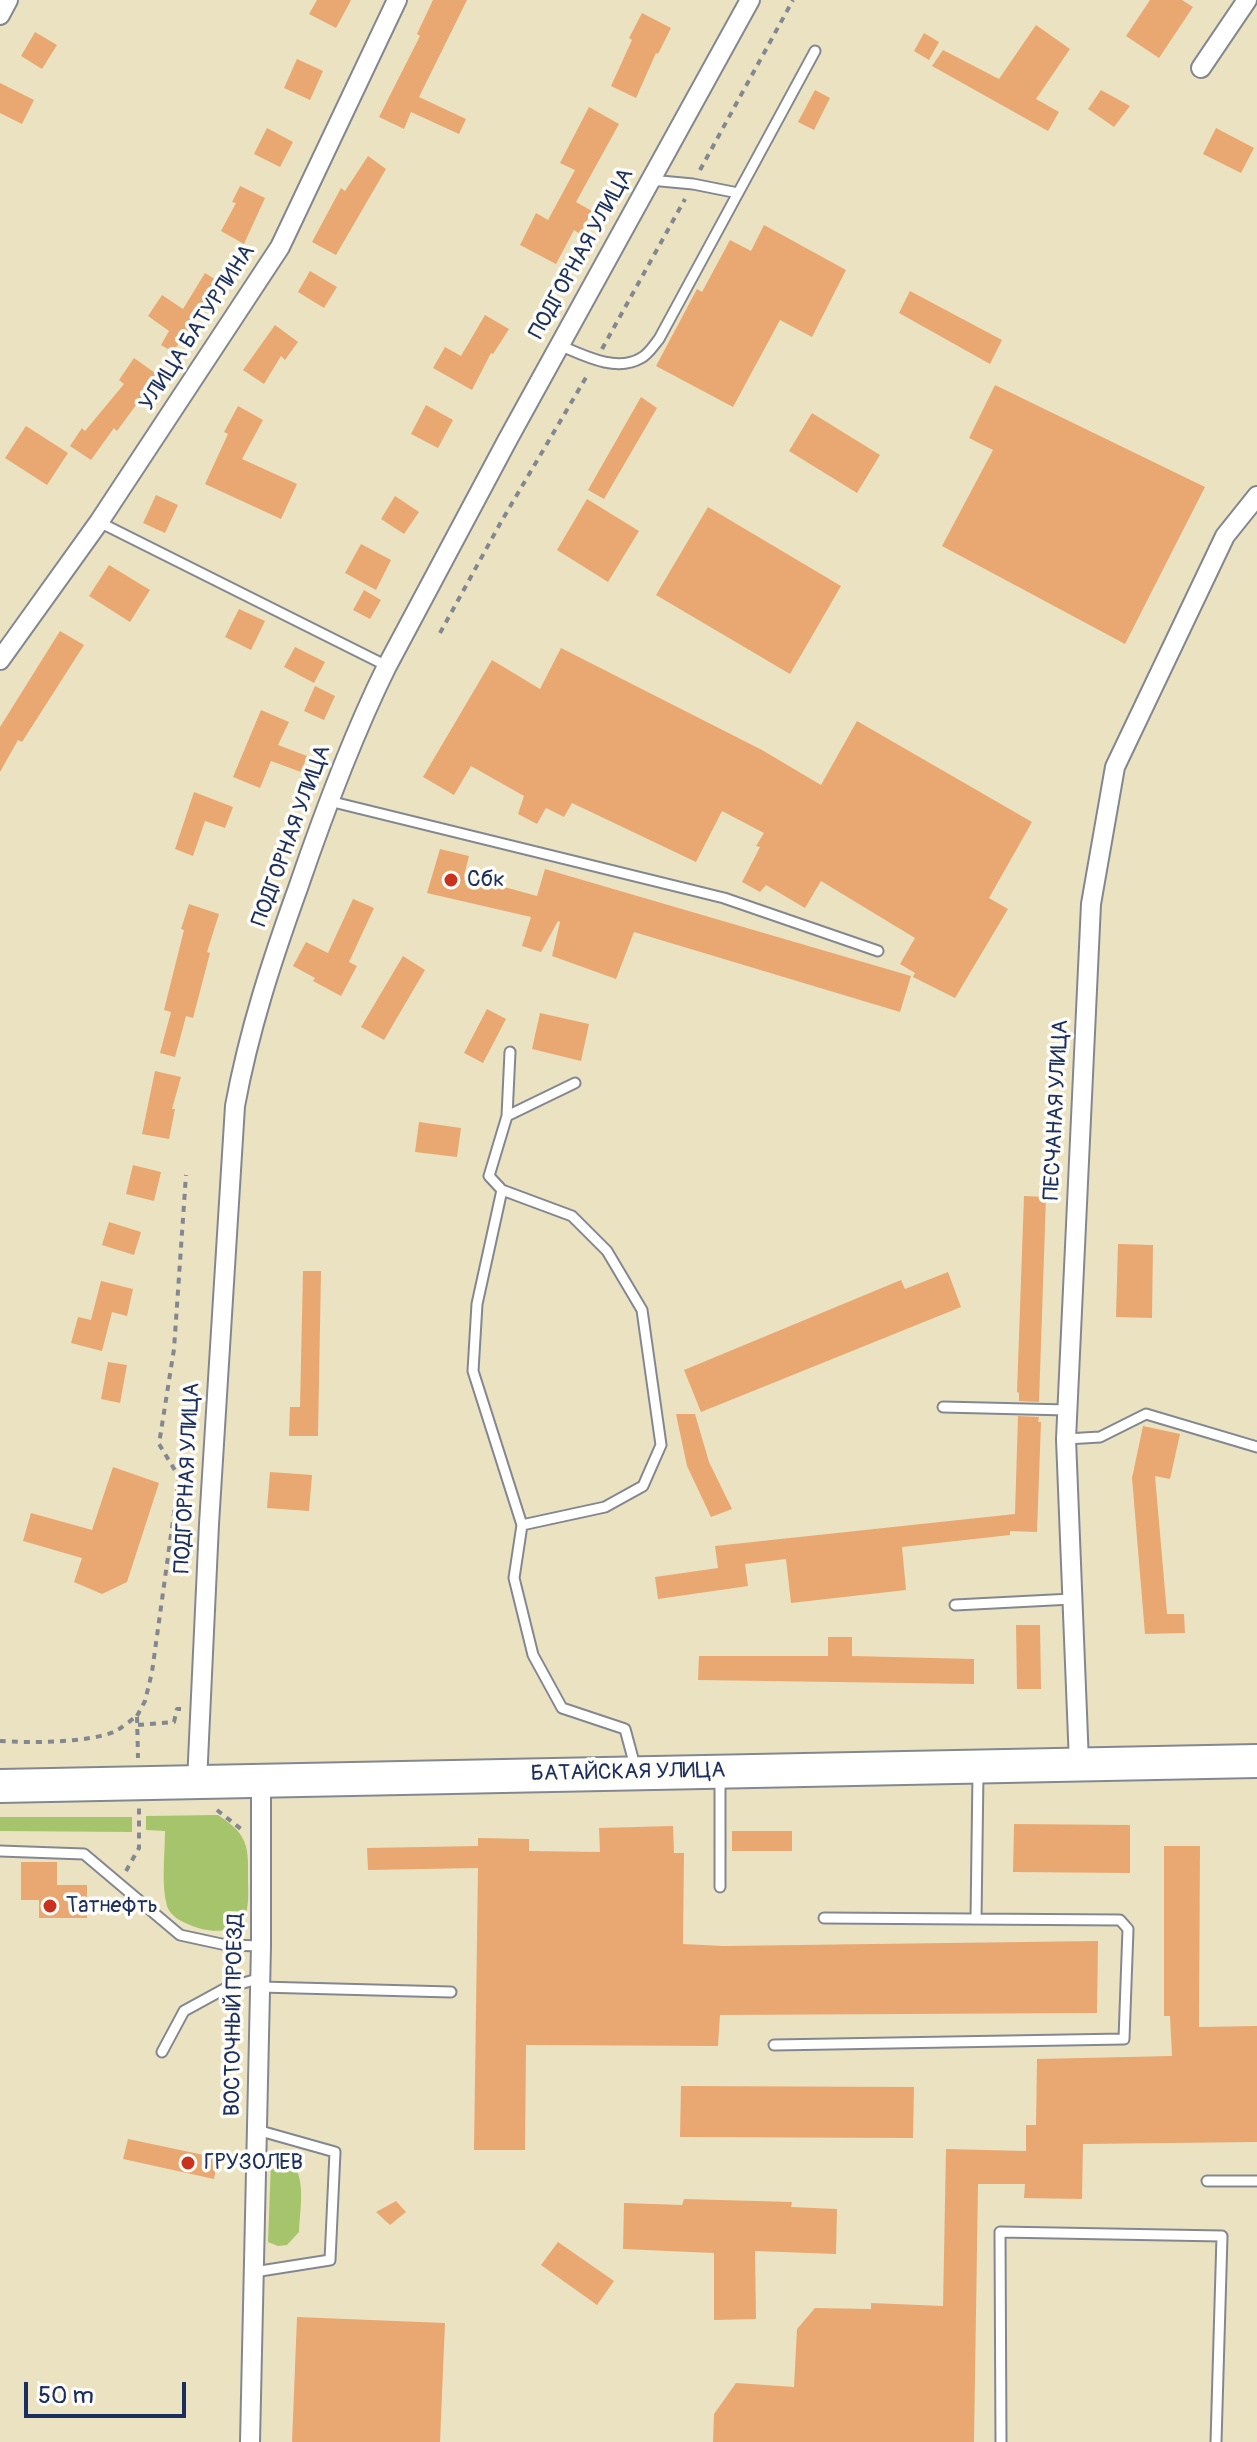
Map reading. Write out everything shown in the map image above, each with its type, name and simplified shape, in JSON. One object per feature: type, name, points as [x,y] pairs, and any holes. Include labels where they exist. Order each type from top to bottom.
[{"type":"highway","name":"БАТАЙСКАЯ УЛИЦА","points":[[0,1786],[202,1796],[261,1781],[1257,1761]]},
{"type":"street","points":[[0,15],[8,0]]},
{"type":"street","name":"УЛИЦА БАТУРЛИНА","points":[[0,660],[99,522],[280,247],[397,0]]},
{"type":"street","name":"ПОДГОРНАЯ УЛИЦА","points":[[202,1796],[209,1524],[235,1106],[264,985],[329,801],[387,666],[559,345],[750,0]]},
{"type":"street","points":[[1201,68],[1247,0]]},
{"type":"street","name":"ПЕСЧАНАЯ УЛИЦА","points":[[1079,1763],[1066,1439],[1091,904],[1115,767],[1225,536],[1257,496]]},
{"type":"street","name":"ВОСТОЧНЫЙ ПРОЕЗД","points":[[250,2442],[261,1946],[261,1781]]},
{"type":"lane","points":[[559,345],[596,360],[617,363],[641,359],[659,339],[815,51]]},
{"type":"lane","points":[[650,180],[738,193]]},
{"type":"lane","points":[[99,522],[387,666]]},
{"type":"lane","points":[[329,801],[724,898],[878,951]]},
{"type":"lane","points":[[510,1052],[507,1116],[489,1176],[502,1190],[572,1216],[607,1251],[642,1310],[661,1445],[643,1486],[605,1507],[522,1525]]},
{"type":"lane","points":[[507,1116],[575,1083]]},
{"type":"lane","points":[[502,1190],[477,1304],[473,1371],[522,1525],[514,1578],[533,1655],[562,1708],[625,1729],[637,1773]]},
{"type":"lane","points":[[943,1407],[1067,1410]]},
{"type":"lane","points":[[1066,1439],[1100,1437],[1146,1414],[1257,1447]]},
{"type":"lane","points":[[955,1605],[1072,1599]]},
{"type":"lane","points":[[976,1919],[978,1765]]},
{"type":"lane","points":[[720,1771],[720,1887]]},
{"type":"lane","points":[[0,1851],[84,1854],[180,1935],[226,1945],[261,1946]]},
{"type":"lane","points":[[774,2045],[1124,2039],[1128,1929],[1120,1920],[824,1918]]},
{"type":"lane","points":[[162,2052],[184,2011],[226,1988],[260,1982],[451,1992]]},
{"type":"lane","points":[[254,2272],[330,2260],[335,2152],[257,2130]]},
{"type":"lane","points":[[1207,2181],[1257,2181]]},
{"type":"lane","points":[[1001,2442],[1000,2232],[1222,2236],[1216,2442]]},
{"type":"path","points":[[440,633],[596,360],[793,0]]},
{"type":"path","points":[[137,1716],[145,1701],[152,1672],[179,1477],[159,1444],[174,1349],[186,1175]]},
{"type":"path","points":[[202,1796],[239,1825],[249,1840],[261,1840]]},
{"type":"path","points":[[139,1812],[152,1811]]},
{"type":"green space","points":[[218,1815],[236,1829],[246,1845],[248,1897],[244,1918],[232,1928],[215,1931],[187,1923],[169,1910],[164,1888],[165,1831],[146,1830],[146,1816]]},
{"type":"green space","points":[[0,1817],[132,1817],[132,1832],[0,1831]]},
{"type":"green space","points":[[280,2157],[289,2157],[295,2165],[301,2202],[299,2232],[287,2245],[278,2246],[268,2242],[271,2162]]},
{"type":"building","points":[[317,0],[351,0],[336,28],[309,14]]},
{"type":"building","points":[[433,0],[467,0],[419,97],[466,119],[459,134],[411,112],[404,129],[379,117],[420,36],[417,34]]},
{"type":"building","points":[[1150,0],[1182,0],[1193,7],[1159,58],[1126,36]]},
{"type":"building","points":[[642,13],[671,28],[636,98],[611,86]]},
{"type":"building","points":[[1036,25],[1070,49],[1036,99],[1059,112],[1048,131],[932,66],[943,50],[999,79]]},
{"type":"building","points":[[35,32],[57,45],[42,69],[21,56]]},
{"type":"building","points":[[924,33],[939,42],[929,60],[914,51]]},
{"type":"building","points":[[297,59],[323,71],[310,100],[284,88]]},
{"type":"building","points":[[0,83],[34,100],[22,124],[0,113]]},
{"type":"building","points":[[815,90],[830,98],[814,130],[798,122]]},
{"type":"building","points":[[1101,90],[1130,106],[1114,127],[1088,109]]},
{"type":"building","points":[[589,107],[619,124],[576,202],[592,211],[580,234],[574,230],[556,264],[520,245],[536,213],[548,220],[575,170],[560,163]]},
{"type":"building","points":[[267,128],[293,142],[280,167],[254,154]]},
{"type":"building","points":[[1216,128],[1254,148],[1241,173],[1203,154]]},
{"type":"building","points":[[368,156],[386,169],[336,255],[312,242],[341,188],[345,191]]},
{"type":"building","points":[[240,186],[265,198],[244,244],[221,231],[236,203],[232,202]]},
{"type":"building","points":[[764,225],[846,270],[812,337],[780,320],[733,407],[656,366],[697,289],[702,292],[730,240],[751,251]]},
{"type":"building","points":[[310,271],[337,287],[324,308],[298,292]]},
{"type":"building","points":[[205,273],[223,284],[206,313],[202,310],[173,352],[161,345],[169,331],[148,316],[162,295],[183,309]]},
{"type":"building","points":[[910,291],[1002,340],[990,364],[899,313]]},
{"type":"building","points":[[485,315],[509,329],[491,353],[472,390],[433,368],[445,347],[461,356]]},
{"type":"building","points":[[275,325],[298,342],[285,360],[281,356],[264,384],[243,370]]},
{"type":"building","points":[[134,358],[158,375],[117,431],[114,428],[91,460],[70,446],[82,428],[85,431],[124,384],[119,380]]},
{"type":"building","points":[[995,385],[1205,487],[1125,644],[942,546],[993,450],[969,438]]},
{"type":"building","points":[[641,397],[657,408],[604,499],[588,490]]},
{"type":"building","points":[[426,405],[453,420],[438,448],[411,434]]},
{"type":"building","points":[[238,406],[263,420],[242,459],[297,484],[281,519],[205,484],[228,434],[224,432]]},
{"type":"building","points":[[812,413],[880,455],[857,493],[789,451]]},
{"type":"building","points":[[26,426],[68,453],[47,485],[5,458]]},
{"type":"building","points":[[156,495],[178,505],[165,533],[143,523]]},
{"type":"building","points":[[395,496],[419,512],[404,534],[381,519]]},
{"type":"building","points":[[587,499],[639,531],[608,582],[557,550]]},
{"type":"building","points":[[708,507],[841,586],[790,674],[656,595]]},
{"type":"building","points":[[361,544],[391,560],[376,590],[345,573]]},
{"type":"building","points":[[109,565],[150,590],[130,622],[89,596]]},
{"type":"building","points":[[364,590],[381,600],[370,619],[353,610]]},
{"type":"building","points":[[239,609],[265,621],[251,650],[225,637]]},
{"type":"building","points":[[60,631],[84,645],[22,742],[18,740],[0,772],[0,727]]},
{"type":"building","points":[[295,647],[325,662],[314,683],[284,667]]},
{"type":"building","points":[[561,648],[762,750],[821,785],[857,721],[1032,822],[989,898],[1008,909],[955,998],[913,977],[915,973],[900,964],[915,938],[821,881],[805,908],[766,885],[760,892],[742,882],[764,833],[722,811],[696,862],[572,803],[564,817],[546,808],[537,824],[518,814],[524,796],[471,766],[454,795],[423,777],[492,660],[540,689]]},
{"type":"building","points":[[315,686],[335,696],[324,720],[304,711]]},
{"type":"building","points":[[261,710],[289,722],[278,745],[307,756],[301,772],[271,761],[260,788],[233,777]]},
{"type":"building","points":[[194,792],[233,807],[225,828],[205,821],[193,856],[175,849]]},
{"type":"building","points":[[440,849],[469,856],[464,876],[537,896],[545,869],[911,976],[900,1012],[634,932],[616,979],[552,956],[558,921],[541,952],[522,946],[531,917],[427,893]]},
{"type":"building","points":[[353,899],[374,908],[349,962],[357,966],[341,996],[293,966],[306,942],[328,953]]},
{"type":"building","points":[[189,904],[219,914],[207,952],[210,953],[193,1018],[186,1016],[175,1057],[160,1053],[171,1012],[164,1010]]},
{"type":"building","points":[[403,956],[425,970],[384,1040],[361,1027]]},
{"type":"building","points":[[487,1009],[506,1019],[483,1063],[464,1053]]},
{"type":"building","points":[[540,1013],[589,1024],[581,1061],[532,1049]]},
{"type":"building","points":[[155,1071],[181,1077],[172,1109],[175,1109],[169,1139],[142,1134]]},
{"type":"building","points":[[419,1122],[461,1128],[457,1157],[415,1152]]},
{"type":"building","points":[[133,1165],[161,1172],[154,1201],[126,1194]]},
{"type":"building","points":[[1024,1196],[1046,1197],[1039,1402],[1019,1401],[1017,1392]]},
{"type":"building","points":[[109,1222],[141,1232],[134,1255],[102,1245]]},
{"type":"building","points":[[1118,1244],[1153,1245],[1152,1318],[1116,1317]]},
{"type":"building","points":[[303,1271],[321,1271],[318,1436],[289,1436],[290,1407],[300,1407]]},
{"type":"building","points":[[948,1272],[961,1307],[701,1412],[684,1370],[901,1280],[905,1289]]},
{"type":"building","points":[[101,1281],[133,1289],[127,1316],[112,1312],[102,1351],[71,1343],[78,1317],[91,1320]]},
{"type":"building","points":[[108,1362],[127,1365],[120,1403],[101,1399]]},
{"type":"building","points":[[676,1414],[695,1414],[709,1462],[732,1509],[711,1517],[687,1466]]},
{"type":"building","points":[[1018,1416],[1039,1417],[1038,1422],[1041,1422],[1037,1532],[1010,1531],[1010,1535],[902,1547],[906,1590],[791,1603],[786,1559],[745,1564],[748,1586],[658,1599],[655,1577],[718,1568],[715,1546],[1015,1514]]},
{"type":"building","points":[[1143,1426],[1180,1434],[1170,1479],[1155,1476],[1167,1614],[1184,1614],[1185,1633],[1145,1634],[1132,1478]]},
{"type":"building","points":[[113,1467],[159,1483],[127,1582],[102,1594],[74,1582],[82,1558],[23,1541],[31,1513],[92,1530]]},
{"type":"building","points":[[270,1472],[312,1475],[309,1511],[267,1508]]},
{"type":"building","points":[[1016,1625],[1040,1625],[1041,1689],[1017,1689]]},
{"type":"building","points":[[828,1637],[852,1637],[852,1656],[974,1659],[974,1684],[698,1680],[699,1656],[828,1656]]},
{"type":"building","points":[[1014,1824],[1130,1825],[1130,1873],[1013,1872]]},
{"type":"building","points":[[673,1826],[674,1853],[684,1853],[683,1944],[1098,1941],[1097,2013],[720,2015],[718,2046],[526,2045],[525,2150],[474,2150],[478,1868],[368,1870],[367,1848],[478,1846],[478,1838],[529,1839],[529,1851],[600,1852],[599,1828]]},
{"type":"building","points":[[732,1831],[792,1831],[792,1851],[732,1851]]},
{"type":"building","points":[[1164,1846],[1200,1846],[1199,2027],[1257,2026],[1257,2142],[1083,2144],[1082,2199],[1024,2198],[1025,2184],[978,2184],[974,2442],[713,2442],[714,2414],[736,2383],[794,2387],[797,2329],[815,2308],[871,2309],[871,2303],[943,2306],[946,2149],[1026,2151],[1026,2125],[1036,2125],[1037,2059],[1172,2056],[1170,2016],[1164,2016]]},
{"type":"building","points":[[21,1862],[57,1862],[57,1885],[87,1885],[87,1918],[39,1918],[39,1900],[21,1900]]},
{"type":"building","points":[[681,2086],[914,2087],[913,2138],[680,2137]]},
{"type":"building","name":"ГРУЗОЛЕВ","points":[[128,2139],[218,2158],[214,2179],[123,2159]]},
{"type":"building","points":[[684,2199],[792,2202],[791,2207],[837,2209],[836,2254],[755,2251],[756,2319],[714,2320],[714,2253],[623,2249],[624,2203],[682,2205]]},
{"type":"building","points":[[396,2201],[406,2212],[390,2225],[376,2212]]},
{"type":"building","points":[[558,2242],[614,2281],[597,2305],[541,2265]]},
{"type":"building","points":[[297,2317],[445,2323],[440,2442],[292,2442]]},
{"type":"place","name":"Сбк","points":[[451,880]]},
{"type":"place","name":"Татнефть","points":[[50,1906]]},
{"type":"place","name":"ГРУЗОЛЕВ","points":[[188,2163]]}]
